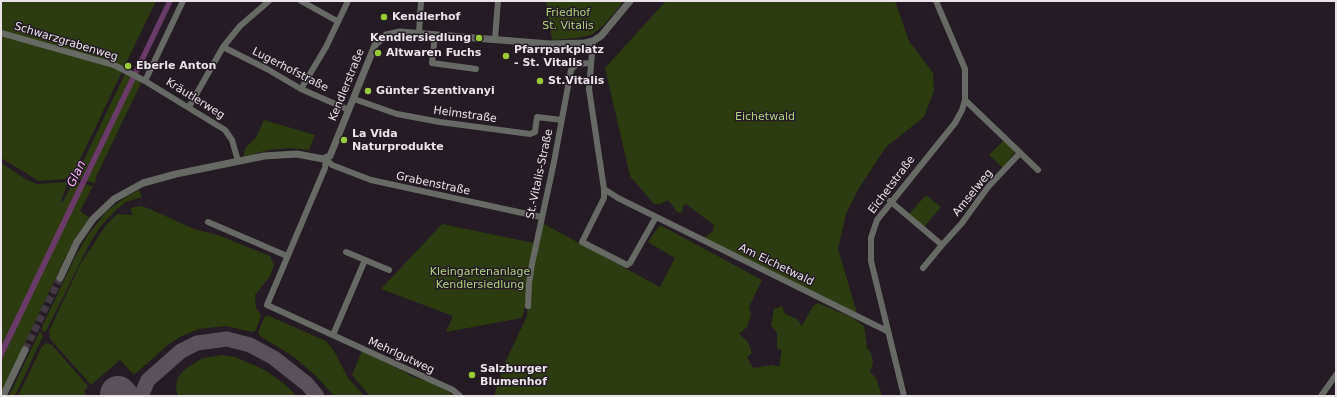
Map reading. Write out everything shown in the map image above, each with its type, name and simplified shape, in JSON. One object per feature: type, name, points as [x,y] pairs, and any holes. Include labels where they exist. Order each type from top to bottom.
[{"type":"street","points":[[143,80],[183,1]]},
{"type":"street","points":[[189,107],[223,47],[240,26],[269,1]]},
{"type":"street","points":[[301,1],[337,21]]},
{"type":"street","points":[[301,89],[326,47],[337,21],[341,19],[348,1]]},
{"type":"street","points":[[419,34],[422,1]]},
{"type":"street","points":[[495,40],[498,1]]},
{"type":"street","points":[[630,1],[600,36],[593,41],[589,88],[604,189],[604,198],[582,242],[627,265],[630,263],[656,217]]},
{"type":"street","name":"Eichetstraße","points":[[904,396],[871,261],[871,238],[877,220],[890,201],[955,123],[962,110],[965,100],[965,70],[936,1]]},
{"type":"street","name":"Schwarzgrabenweg","points":[[1,32],[114,66],[143,80]]},
{"type":"street","name":"Kendlerstraße","points":[[267,305],[325,168],[326,159],[331,154],[375,45],[380,40],[393,32],[557,44],[593,41]]},
{"type":"street","points":[[435,35],[432,63],[476,69]]},
{"type":"street","name":"Lugerhofstraße","points":[[223,47],[267,69],[301,89],[349,110]]},
{"type":"street","name":"St.-Vitalis-Straße","points":[[528,306],[528,283],[562,120],[571,69],[577,64],[591,62]]},
{"type":"street","name":"Kräutlerweg","points":[[143,80],[225,130],[232,140],[238,161]]},
{"type":"street","name":"Heimstraße","points":[[354,99],[397,114],[440,122],[530,134],[535,132],[537,118],[562,120]]},
{"type":"street","points":[[965,100],[1038,170]]},
{"type":"street","name":"Amselweg","points":[[923,268],[962,223],[988,187],[1020,153]]},
{"type":"street","points":[[60,278],[85,230],[101,210],[122,194],[156,179],[238,161],[288,154],[326,159]]},
{"type":"street","name":"Grabenstraße","points":[[326,159],[332,165],[371,180],[541,217]]},
{"type":"street","name":"Am Eichetwald","points":[[604,189],[618,198],[887,331]]},
{"type":"street","points":[[890,201],[942,246]]},
{"type":"street","points":[[208,222],[287,256]]},
{"type":"street","points":[[346,252],[389,270]]},
{"type":"street","points":[[333,335],[364,260]]},
{"type":"street","name":"Mehrlgutweg","points":[[267,305],[452,390],[460,396]]},
{"type":"street","points":[[3,396],[25,350]]},
{"type":"street","points":[[1321,396],[1336,375]]},
{"type":"green space","points":[[1,1],[156,1],[74,172],[65,179],[39,181],[1,158]]},
{"type":"green space","name":"Friedhof St. Vitalis","points":[[546,1],[624,1],[604,25],[591,35],[552,40]]},
{"type":"green space","name":"Eichetwald","points":[[666,1],[895,1],[909,41],[933,73],[934,91],[924,117],[886,147],[859,188],[846,214],[838,249],[857,313],[704,238],[713,231],[714,225],[686,204],[683,206],[682,213],[677,212],[667,200],[661,204],[654,204],[630,176],[605,68]]},
{"type":"green space","points":[[125,74],[131,77],[81,180],[75,178]]},
{"type":"green space","points":[[135,78],[141,83],[96,177],[95,183],[86,181]]},
{"type":"green space","points":[[264,120],[315,135],[309,150],[290,148],[268,150],[243,157],[246,147],[256,138]]},
{"type":"green space","points":[[1004,140],[1015,152],[1003,168],[989,155]]},
{"type":"green space","points":[[1,163],[27,180],[37,184],[68,182],[61,201],[63,202],[73,181],[80,183],[1,348]]},
{"type":"green space","points":[[84,184],[93,186],[80,211],[90,218],[77,235],[66,256],[1,394],[1,361]]},
{"type":"green space","points":[[139,190],[142,197],[126,202],[100,227],[90,243],[46,331],[44,332],[41,329],[73,261],[87,236],[106,212],[126,197]]},
{"type":"green space","points":[[926,195],[941,207],[924,227],[909,214]]},
{"type":"green space","points":[[141,206],[194,229],[218,235],[270,256],[274,265],[270,276],[255,295],[256,308],[261,315],[256,330],[252,332],[226,326],[199,329],[182,336],[169,344],[134,375],[120,360],[91,385],[50,339],[49,331],[81,263],[106,225],[117,214],[133,215],[130,208]]},
{"type":"green space","points":[[542,223],[660,287],[675,258],[648,242],[660,225],[762,280],[749,307],[751,315],[747,327],[739,334],[748,342],[752,353],[747,357],[753,368],[773,365],[779,367],[782,350],[777,349],[777,333],[771,325],[774,309],[782,306],[785,314],[797,319],[802,326],[813,306],[818,303],[851,317],[864,326],[867,348],[871,353],[873,363],[870,372],[876,378],[882,396],[494,396],[504,365],[527,316],[529,284]]},
{"type":"green space","name":"Kleingartenanlage Kendlersiedlung","points":[[442,224],[534,243],[526,304],[522,318],[446,332],[453,316],[381,289]]},
{"type":"green space","points":[[265,316],[269,316],[326,341],[334,351],[348,378],[364,396],[334,396],[315,375],[294,357],[260,336],[258,332]]},
{"type":"green space","points":[[40,331],[43,336],[15,396],[9,396]]},
{"type":"green space","points":[[47,343],[52,345],[88,386],[84,392],[87,396],[18,396],[42,346]]},
{"type":"green space","points":[[362,351],[407,373],[410,376],[430,382],[457,396],[370,396],[352,375]]},
{"type":"green space","points":[[222,355],[235,357],[263,369],[282,382],[297,396],[178,396],[176,390],[177,379],[185,369],[203,358]]},
{"type":"shaded area","points":[[167,1],[173,1],[1,361],[1,347]]},
{"type":"taxiway","points":[[141,396],[148,380],[181,351],[197,343],[227,339],[250,345],[274,358],[307,384],[317,396]]},
{"type":"tunnel","points":[[25,350],[60,278]]},
{"type":"place","name":"Kendlerhof","points":[[384,17]]},
{"type":"place","name":"Kendlersiedlung","points":[[479,38]]},
{"type":"place","name":"Altwaren Fuchs","points":[[378,53]]},
{"type":"place","name":"Pfarrparkplatz - St. Vitalis","points":[[506,56]]},
{"type":"place","name":"Eberle Anton","points":[[128,66]]},
{"type":"place","name":"St.Vitalis","points":[[540,81]]},
{"type":"place","name":"Günter Szentivanyi","points":[[368,91]]},
{"type":"place","name":"La Vida Naturprodukte","points":[[344,140]]},
{"type":"place","name":"Salzburger Blumenhof","points":[[472,375]]},
{"type":"water label","name":"Glan","points":[[77,174]]}]
